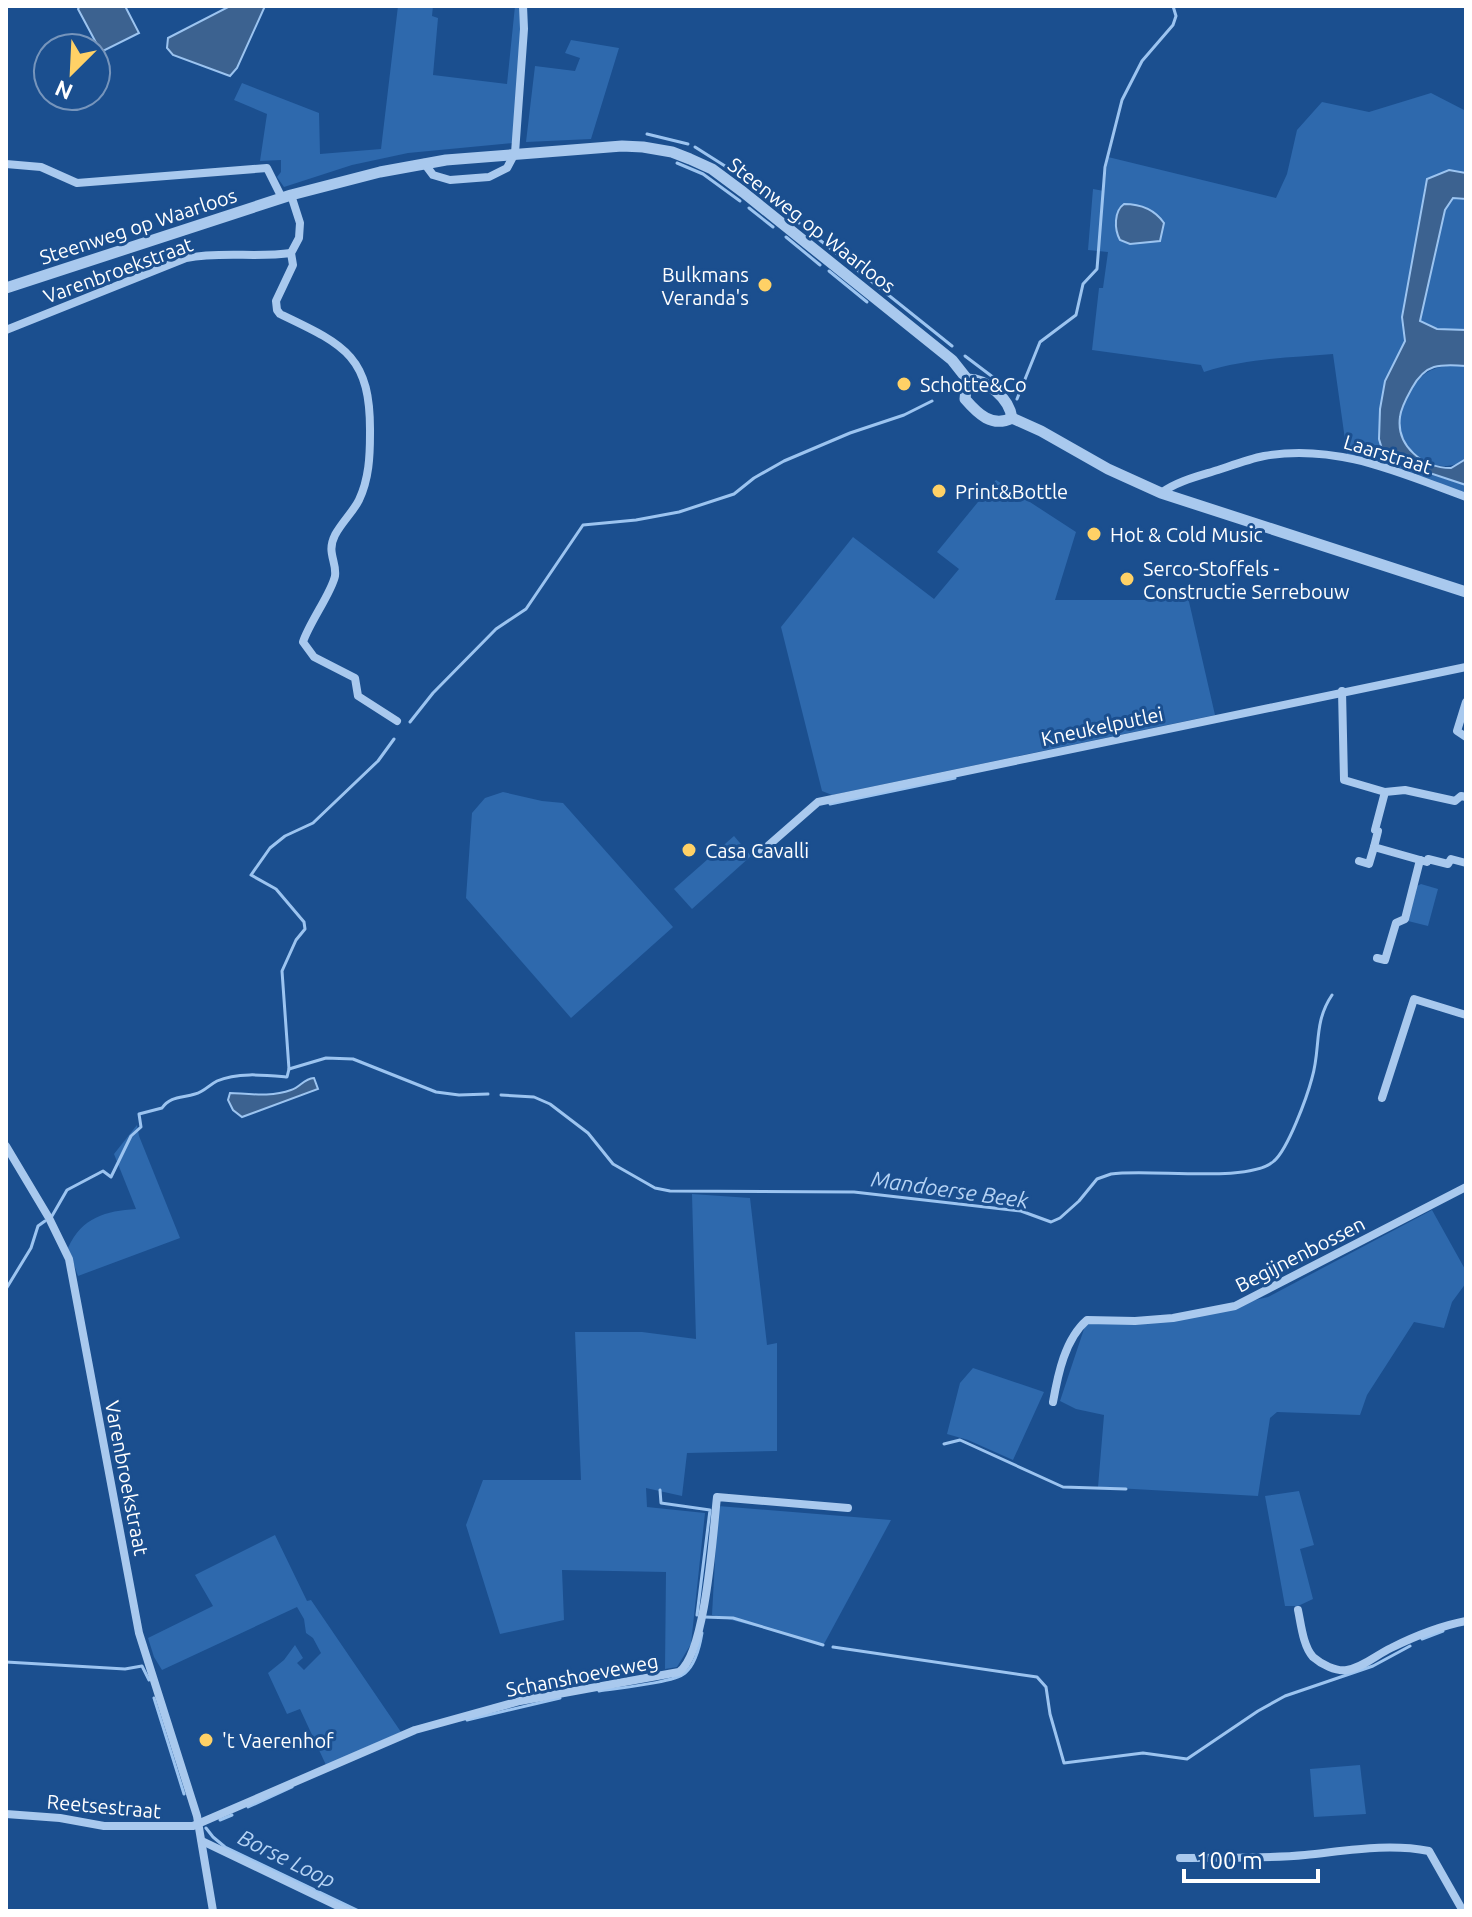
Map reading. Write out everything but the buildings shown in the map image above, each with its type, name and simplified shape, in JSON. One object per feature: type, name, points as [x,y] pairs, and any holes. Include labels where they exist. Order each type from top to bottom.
[{"type":"street","points":[[424,163],[433,175],[450,180],[489,177],[507,168],[515,153],[523,6]]},
{"type":"street","name":"Steenweg op Waarloos","points":[[6,288],[286,196],[424,163],[515,153],[643,147],[672,152],[712,169],[961,369],[967,379],[965,399],[972,407],[993,422],[1012,418]]},
{"type":"street","name":"Steenweg op Waarloos","points":[[6,164],[41,167],[77,183],[267,168],[286,196]]},
{"type":"street","points":[[286,196],[300,223],[299,238],[291,253],[293,265],[276,301],[277,310],[341,346],[358,365],[367,382],[371,409],[370,460],[365,484],[359,502],[335,535],[330,550],[335,576],[303,642],[314,657],[355,678],[358,696],[397,721]]},
{"type":"street","name":"Varenbroekstraat","points":[[6,330],[186,258],[209,254],[266,257],[291,253]]},
{"type":"street","name":"Steenweg op Waarloos","points":[[967,379],[978,379],[1005,399],[1012,418],[1161,493],[1466,592]]},
{"type":"street","name":"Laarstraat","points":[[1161,493],[1178,483],[1253,458],[1319,453],[1362,460],[1466,497]]},
{"type":"street","name":"Kneukelputlei","points":[[762,851],[818,802],[1466,667]]},
{"type":"street","points":[[1342,691],[1344,780],[1385,792],[1405,790],[1455,801],[1461,796],[1466,797]]},
{"type":"street","points":[[1466,702],[1457,731],[1466,737]]},
{"type":"street","points":[[1359,861],[1369,864],[1385,792]]},
{"type":"street","points":[[1374,847],[1427,862],[1428,859],[1448,864],[1451,859],[1466,863]]},
{"type":"street","points":[[1377,958],[1385,960],[1396,923],[1405,919],[1420,860]]},
{"type":"street","points":[[1382,1098],[1414,999],[1466,1015]]},
{"type":"street","name":"Varenbroekstraat","points":[[6,1146],[49,1218],[69,1259],[139,1633],[198,1825],[213,1911]]},
{"type":"street","name":"Begijnenbossen","points":[[1053,1402],[1071,1340],[1087,1320],[1173,1318],[1235,1306],[1466,1187]]},
{"type":"street","name":"Schanshoeveweg","points":[[198,1825],[415,1730],[520,1701],[679,1672],[686,1666],[696,1644],[717,1497],[848,1508]]},
{"type":"street","points":[[1298,1610],[1307,1648],[1313,1657],[1327,1666],[1345,1671],[1368,1663],[1388,1649],[1444,1625],[1466,1621]]},
{"type":"street","name":"Reetsestraat","points":[[6,1814],[60,1818],[104,1826],[198,1825]]},
{"type":"street","points":[[202,1841],[348,1911]]},
{"type":"street","points":[[1180,1858],[1302,1856],[1357,1849],[1429,1851],[1463,1911]]},
{"type":"shaded area","points":[[80,6],[125,6],[139,33],[112,46],[112,32],[90,32],[78,9]]},
{"type":"shaded area","points":[[230,6],[265,6],[237,68],[230,76],[173,55],[167,48],[168,38]]},
{"type":"shaded area","points":[[398,6],[433,6],[432,16],[438,18],[433,75],[507,84],[515,6],[522,6],[513,143],[408,153],[352,165],[284,187],[277,177],[281,172],[281,160],[260,161],[267,114],[234,100],[242,83],[319,113],[320,154],[381,149]]},
{"type":"shaded area","points":[[571,40],[619,48],[591,139],[526,142],[535,66],[575,71],[580,58],[565,53]]},
{"type":"shaded area","points":[[1431,93],[1466,111],[1466,173],[1449,170],[1424,188],[1423,215],[1402,317],[1405,341],[1385,381],[1379,439],[1418,471],[1466,485],[1466,495],[1347,454],[1333,354],[1252,361],[1204,372],[1201,365],[1092,350],[1099,288],[1103,288],[1108,252],[1088,250],[1093,189],[1104,191],[1108,157],[1276,198],[1287,174],[1297,130],[1322,102],[1369,112]]},
{"type":"shaded area","points":[[1449,170],[1466,173],[1466,199],[1453,198],[1445,210],[1420,321],[1437,329],[1466,330],[1466,366],[1438,366],[1424,373],[1404,402],[1400,428],[1407,446],[1422,460],[1451,468],[1466,459],[1466,485],[1390,460],[1379,439],[1385,381],[1405,341],[1402,317],[1427,179]]},
{"type":"shaded area","points":[[1453,198],[1466,199],[1466,330],[1437,329],[1420,321],[1445,210]]},
{"type":"shaded area","points":[[1124,204],[1147,209],[1160,218],[1164,223],[1160,241],[1130,244],[1120,240],[1116,220]]},
{"type":"shaded area","points":[[1466,366],[1466,459],[1446,466],[1435,465],[1415,456],[1407,448],[1399,428],[1399,418],[1410,392],[1423,375],[1440,367]]},
{"type":"shaded area","points":[[996,480],[1076,532],[1055,600],[1177,600],[1187,593],[1215,715],[832,795],[822,791],[781,627],[853,537],[934,599],[959,569],[937,552]]},
{"type":"shaded area","points":[[503,792],[563,803],[673,927],[571,1018],[466,898],[472,813],[485,798]]},
{"type":"shaded area","points":[[734,836],[751,856],[692,909],[674,889]]},
{"type":"shaded area","points":[[1421,884],[1438,889],[1428,926],[1408,921],[1417,886]]},
{"type":"shaded area","points":[[314,1078],[318,1089],[242,1117],[233,1110],[228,1100],[230,1093],[276,1094]]},
{"type":"shaded area","points":[[137,1125],[180,1238],[78,1276],[68,1248],[80,1229],[105,1214],[136,1209],[114,1154]]},
{"type":"shaded area","points":[[692,1194],[750,1198],[767,1345],[777,1343],[777,1451],[687,1453],[682,1496],[646,1488],[647,1507],[705,1513],[691,1644],[677,1667],[665,1669],[666,1572],[562,1570],[564,1620],[500,1634],[466,1525],[483,1480],[581,1480],[575,1332],[642,1332],[696,1339]]},
{"type":"shaded area","points":[[1432,1210],[1466,1271],[1466,1283],[1452,1302],[1444,1328],[1414,1322],[1367,1395],[1360,1415],[1277,1412],[1270,1418],[1258,1496],[1098,1487],[1104,1415],[1076,1409],[1060,1401],[1086,1323],[1175,1319],[1268,1297]]},
{"type":"shaded area","points":[[973,1368],[1044,1392],[1013,1460],[947,1434],[960,1383]]},
{"type":"shaded area","points":[[1299,1491],[1314,1545],[1300,1549],[1313,1599],[1298,1606],[1285,1606],[1265,1496]]},
{"type":"shaded area","points":[[718,1506],[891,1520],[824,1644],[712,1615]]},
{"type":"shaded area","points":[[275,1535],[307,1601],[311,1600],[401,1732],[326,1765],[300,1709],[287,1714],[268,1673],[284,1660],[295,1645],[303,1658],[297,1663],[304,1670],[321,1653],[313,1638],[306,1633],[304,1619],[297,1607],[162,1670],[148,1638],[213,1606],[195,1575]]},
{"type":"shaded area","points":[[1360,1765],[1366,1814],[1314,1817],[1310,1769]]},
{"type":"waterway","points":[[1017,399],[1040,342],[1076,315],[1083,284],[1097,269],[1105,167],[1122,100],[1142,61],[1173,25],[1176,16],[1173,6]]},
{"type":"waterway","points":[[647,134],[688,144]]},
{"type":"waterway","points":[[695,147],[736,173],[799,223]]},
{"type":"waterway","points":[[677,163],[703,174],[740,201]]},
{"type":"waterway","points":[[749,208],[773,227]]},
{"type":"waterway","points":[[811,233],[952,346]]},
{"type":"waterway","points":[[786,237],[820,265]]},
{"type":"waterway","points":[[829,271],[867,302]]},
{"type":"waterway","points":[[965,356],[1006,387]]},
{"type":"waterway","points":[[410,722],[433,693],[496,629],[526,609],[583,525],[679,512],[734,494],[784,461],[850,433],[904,415],[932,401]]},
{"type":"waterway","points":[[52,1216],[67,1190],[103,1171],[111,1177],[131,1136],[141,1127],[139,1114],[162,1108],[173,1099],[198,1093],[225,1078],[251,1075],[287,1077],[282,971],[296,940],[305,929],[304,922],[276,889],[251,875],[270,848],[285,836],[313,823],[378,761],[394,739]]},
{"type":"waterway","points":[[830,804],[955,778]]},
{"type":"waterway","name":"Mandoerse Beek","points":[[501,1095],[534,1097],[550,1104],[588,1133],[613,1164],[655,1188],[670,1191],[854,1192],[1021,1211],[1051,1222],[1079,1201],[1097,1179],[1111,1174],[1221,1174],[1261,1168],[1274,1161],[1291,1134],[1306,1097],[1315,1067],[1322,1016],[1332,995]]},
{"type":"waterway","name":"Mandoerse Beek","points":[[289,1069],[326,1058],[353,1059],[436,1092],[488,1094]]},
{"type":"waterway","points":[[6,1289],[31,1248],[38,1226],[45,1221]]},
{"type":"waterway","points":[[944,1444],[960,1440],[1063,1487],[1126,1489]]},
{"type":"waterway","points":[[660,1490],[661,1503],[710,1510],[697,1615]]},
{"type":"waterway","points":[[704,1617],[733,1618],[823,1645]]},
{"type":"waterway","points":[[1422,1639],[1443,1631]]},
{"type":"waterway","points":[[599,1691],[679,1677],[695,1660],[702,1633]]},
{"type":"waterway","points":[[833,1647],[1037,1677],[1046,1687],[1064,1763],[1143,1753],[1187,1759],[1285,1696],[1373,1666],[1410,1646]]},
{"type":"waterway","name":"Borse Loop","points":[[6,1662],[125,1669],[142,1666],[149,1680]]},
{"type":"waterway","name":"Borse Loop","points":[[154,1698],[184,1794]]},
{"type":"waterway","points":[[467,1720],[560,1698]]},
{"type":"waterway","points":[[248,1807],[292,1787]]},
{"type":"waterway","points":[[220,1820],[232,1815]]},
{"type":"waterway","name":"Borse Loop","points":[[206,1828],[225,1847],[359,1911]]},
{"type":"place","name":"Bulkmans Veranda's","points":[[765,285]]},
{"type":"place","name":"Schotte&Co","points":[[904,384]]},
{"type":"place","name":"Print&Bottle","points":[[939,491]]},
{"type":"place","name":"Hot & Cold Music","points":[[1094,534]]},
{"type":"place","name":"Serco-Stoffels - Constructie Serrebouw","points":[[1127,579]]},
{"type":"place","name":"Casa Cavalli","points":[[689,850]]},
{"type":"place","name":"'t Vaerenhof","points":[[206,1740]]}]
